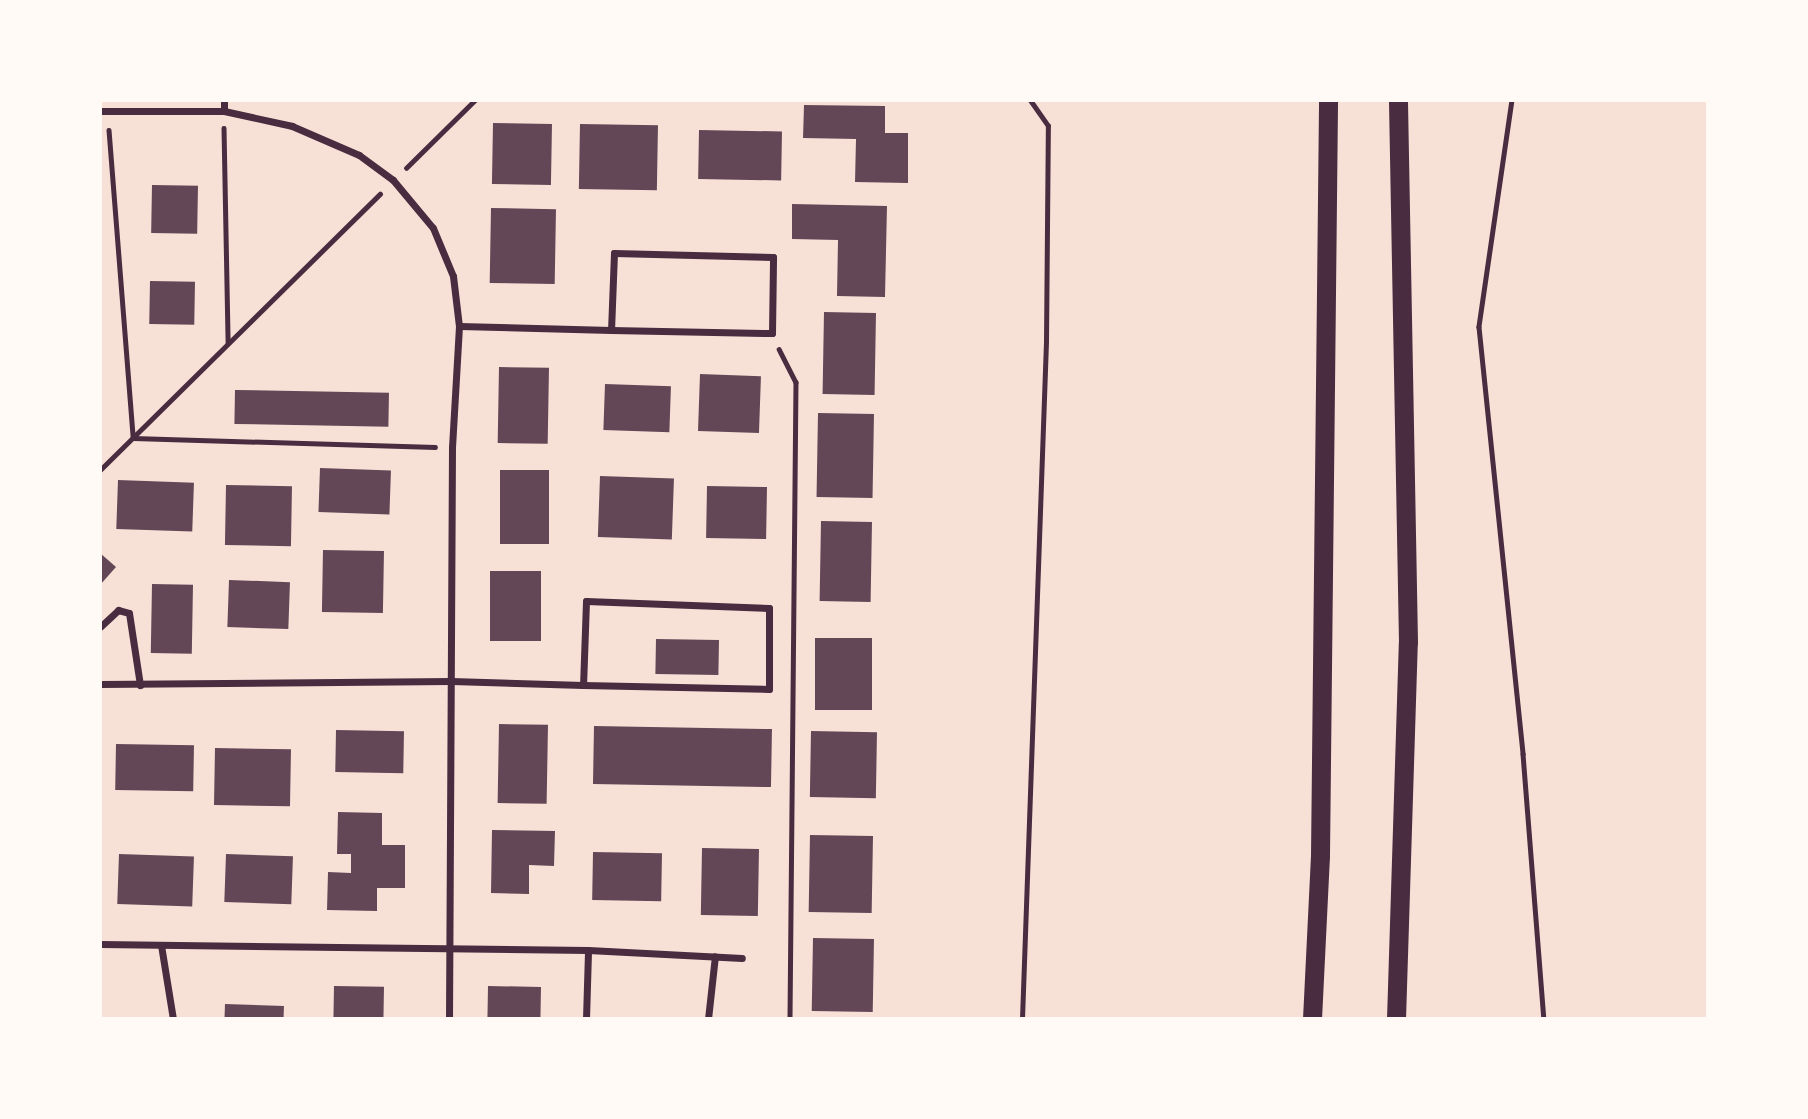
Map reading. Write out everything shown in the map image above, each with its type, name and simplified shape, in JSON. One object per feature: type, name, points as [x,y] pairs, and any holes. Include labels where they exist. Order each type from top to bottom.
[{"type":"highway","points":[[1312,1019],[1320,856],[1328,100]]},
{"type":"highway","points":[[1396,1019],[1408,642],[1398,100]]},
{"type":"street","points":[[224,100],[224,111]]},
{"type":"street","points":[[104,111],[224,111],[292,126],[359,155],[393,180],[433,228],[453,276],[459,326],[452,448],[449,1019]]},
{"type":"street","points":[[459,326],[611,330],[772,334],[773,257],[614,253],[611,330]]},
{"type":"street","points":[[100,684],[451,681],[583,685],[769,689],[769,608],[586,601],[583,685]]},
{"type":"street","points":[[100,628],[118,610],[129,613],[140,685]]},
{"type":"street","points":[[100,944],[588,950],[742,958]]},
{"type":"street","points":[[161,945],[173,1019]]},
{"type":"street","points":[[586,1019],[588,950]]},
{"type":"street","points":[[708,1019],[715,957]]},
{"type":"path","points":[[100,470],[475,100]]},
{"type":"path","points":[[1022,1019],[1046,342],[1048,126],[1030,100]]},
{"type":"path","points":[[1513,100],[1479,327],[1523,754],[1544,1019]]},
{"type":"path","points":[[104,111],[133,438]]},
{"type":"path","points":[[224,111],[228,344]]},
{"type":"path","points":[[772,334],[796,382],[790,1019]]},
{"type":"path","points":[[133,438],[452,448]]},
{"type":"building","points":[[804,105],[885,106],[885,133],[908,133],[908,183],[855,182],[856,139],[803,138]]},
{"type":"building","points":[[493,123],[552,124],[551,185],[492,184]]},
{"type":"building","points":[[580,124],[658,125],[657,190],[579,189]]},
{"type":"building","points":[[699,130],[782,131],[781,180],[698,179]]},
{"type":"building","points":[[152,185],[198,186],[197,234],[151,233]]},
{"type":"building","points":[[792,204],[887,206],[885,297],[837,296],[838,240],[792,239]]},
{"type":"building","points":[[491,208],[556,209],[555,284],[490,283]]},
{"type":"building","points":[[150,281],[195,282],[194,325],[149,324]]},
{"type":"building","points":[[824,312],[876,313],[875,395],[823,394]]},
{"type":"building","points":[[499,367],[549,368],[548,444],[498,443]]},
{"type":"building","points":[[700,374],[761,376],[759,433],[698,431]]},
{"type":"building","points":[[605,384],[671,386],[669,432],[603,430]]},
{"type":"building","points":[[235,390],[389,393],[388,427],[234,424]]},
{"type":"building","points":[[818,413],[874,414],[873,498],[817,497]]},
{"type":"building","points":[[320,468],[391,470],[389,514],[318,512]]},
{"type":"building","points":[[500,470],[549,470],[549,544],[500,544]]},
{"type":"building","points":[[600,476],[674,479],[672,540],[598,537]]},
{"type":"building","points":[[118,480],[194,483],[192,532],[116,529]]},
{"type":"building","points":[[226,485],[292,486],[291,546],[225,545]]},
{"type":"building","points":[[707,486],[767,487],[766,539],[706,538]]},
{"type":"building","points":[[821,521],[872,522],[871,602],[820,601]]},
{"type":"building","points":[[323,550],[384,551],[383,613],[322,612]]},
{"type":"building","points":[[100,553],[116,567],[100,585]]},
{"type":"building","points":[[490,571],[541,571],[541,641],[490,641]]},
{"type":"building","points":[[229,580],[290,582],[288,629],[227,627]]},
{"type":"building","points":[[152,584],[193,585],[192,654],[151,653]]},
{"type":"building","points":[[815,638],[872,638],[872,710],[815,710]]},
{"type":"building","points":[[656,639],[719,640],[718,675],[655,674]]},
{"type":"building","points":[[499,724],[548,725],[547,804],[498,803]]},
{"type":"building","points":[[594,726],[772,729],[771,787],[593,784]]},
{"type":"building","points":[[336,730],[404,731],[403,773],[335,772]]},
{"type":"building","points":[[811,731],[877,732],[876,798],[810,797]]},
{"type":"building","points":[[116,744],[194,745],[193,791],[115,790]]},
{"type":"building","points":[[215,748],[291,749],[290,806],[214,805]]},
{"type":"building","points":[[338,812],[382,813],[382,845],[405,845],[405,888],[377,888],[377,911],[327,910],[328,872],[351,873],[351,854],[337,854]]},
{"type":"building","points":[[492,830],[555,831],[554,866],[529,865],[529,894],[491,893]]},
{"type":"building","points":[[810,835],[873,836],[872,913],[809,912]]},
{"type":"building","points":[[702,848],[759,849],[758,916],[701,915]]},
{"type":"building","points":[[593,852],[662,853],[661,901],[592,900]]},
{"type":"building","points":[[119,854],[194,857],[192,907],[117,904]]},
{"type":"building","points":[[226,854],[293,856],[291,904],[224,902]]},
{"type":"building","points":[[813,938],[874,939],[873,1012],[812,1011]]},
{"type":"building","points":[[334,986],[384,987],[383,1019],[333,1019]]},
{"type":"building","points":[[488,986],[541,987],[540,1019],[487,1019]]},
{"type":"building","points":[[225,1004],[284,1006],[284,1019],[224,1019]]}]
